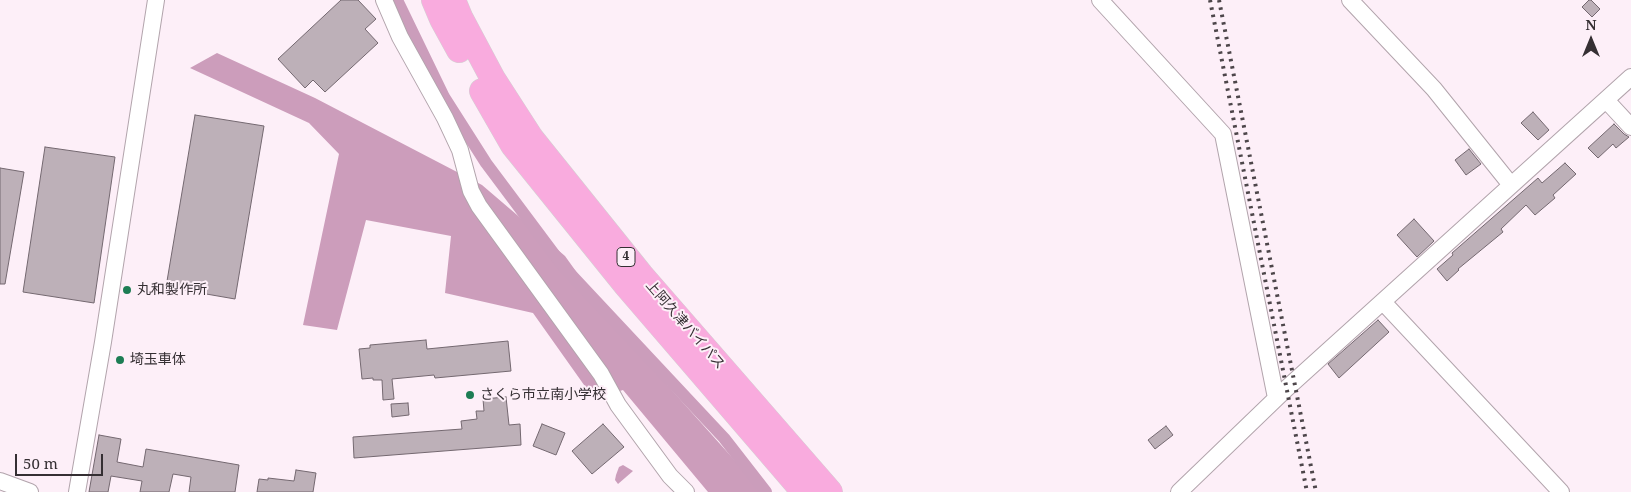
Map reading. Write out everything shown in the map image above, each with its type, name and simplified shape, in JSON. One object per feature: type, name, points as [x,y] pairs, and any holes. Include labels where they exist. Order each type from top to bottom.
[{"type":"highway","name":"上阿久津バイパス","points":[[434,0],[442,19],[513,145],[626,285],[804,492]]},
{"type":"highway","name":"上阿久津バイパス","points":[[453,0],[493,79],[531,138],[641,275],[830,492]]},
{"type":"street","points":[[77,492],[104,342],[156,0]]},
{"type":"street","points":[[384,0],[400,37],[446,118],[460,150],[471,191],[479,206],[601,374],[618,406],[670,476],[686,492]]},
{"type":"street","points":[[1100,0],[1223,134],[1276,398]]},
{"type":"street","points":[[1350,0],[1434,89],[1511,185]]},
{"type":"street","points":[[1178,492],[1276,398],[1631,77]]},
{"type":"street","points":[[1606,100],[1631,127]]},
{"type":"street","points":[[1383,302],[1562,492]]},
{"type":"street","points":[[0,481],[29,492]]},
{"type":"shaded area","points":[[217,53],[315,98],[482,185],[565,256],[618,330],[763,492],[708,492],[623,390],[594,399],[533,313],[445,293],[451,236],[366,220],[337,330],[303,325],[339,154],[309,123],[190,68]]},
{"type":"shaded area","points":[[623,465],[633,471],[618,484],[615,480],[616,475],[619,467]]},
{"type":"building","points":[[341,0],[358,0],[376,19],[365,29],[378,43],[325,92],[313,80],[305,88],[278,59]]},
{"type":"building","points":[[1589,0],[1600,9],[1592,17],[1582,7]]},
{"type":"building","points":[[1533,112],[1549,130],[1538,140],[1521,123]]},
{"type":"building","points":[[195,115],[264,126],[235,299],[166,287]]},
{"type":"building","points":[[1614,124],[1629,137],[1616,148],[1613,144],[1598,158],[1588,148]]},
{"type":"building","points":[[45,147],[115,157],[94,303],[23,292]]},
{"type":"building","points":[[1469,149],[1481,164],[1466,175],[1455,160]]},
{"type":"building","points":[[1565,163],[1576,174],[1553,195],[1555,198],[1535,215],[1526,205],[1501,229],[1503,232],[1458,269],[1447,281],[1437,269],[1453,255],[1452,253],[1538,178],[1542,183]]},
{"type":"building","points":[[0,168],[24,172],[5,284],[0,284]]},
{"type":"building","points":[[1414,219],[1434,241],[1417,257],[1397,235]]},
{"type":"building","points":[[1378,320],[1389,332],[1339,378],[1328,364]]},
{"type":"building","points":[[426,340],[427,349],[508,341],[511,371],[435,378],[434,375],[392,379],[394,399],[383,400],[382,380],[373,380],[373,378],[362,379],[359,349],[370,348],[370,345]]},
{"type":"building","points":[[506,397],[509,425],[520,424],[521,445],[354,458],[353,437],[462,429],[461,421],[477,419],[476,411],[484,411],[483,399]]},
{"type":"building","points":[[408,403],[409,415],[392,417],[391,404]]},
{"type":"building","points":[[542,424],[565,433],[556,455],[533,446]]},
{"type":"building","points":[[603,424],[624,447],[592,474],[572,451]]},
{"type":"building","points":[[1166,426],[1173,435],[1155,449],[1148,440]]},
{"type":"building","points":[[99,435],[121,439],[117,462],[143,467],[146,449],[239,465],[235,492],[189,492],[191,477],[173,474],[169,492],[140,492],[142,481],[111,476],[108,492],[89,492]]},
{"type":"building","points":[[296,470],[316,473],[313,492],[257,492],[259,479],[268,480],[268,478],[294,481]]},
{"type":"waterway","points":[[397,0],[444,97],[486,163],[563,266],[724,438],[766,492]]},
{"type":"railway","points":[[1210,0],[1307,492]]},
{"type":"railway","points":[[1219,0],[1316,492]]},
{"type":"place","name":"丸和製作所","points":[[127,290]]},
{"type":"place","name":"埼玉車体","points":[[120,360]]},
{"type":"place","name":"さくら市立南小学校","points":[[470,395]]}]
